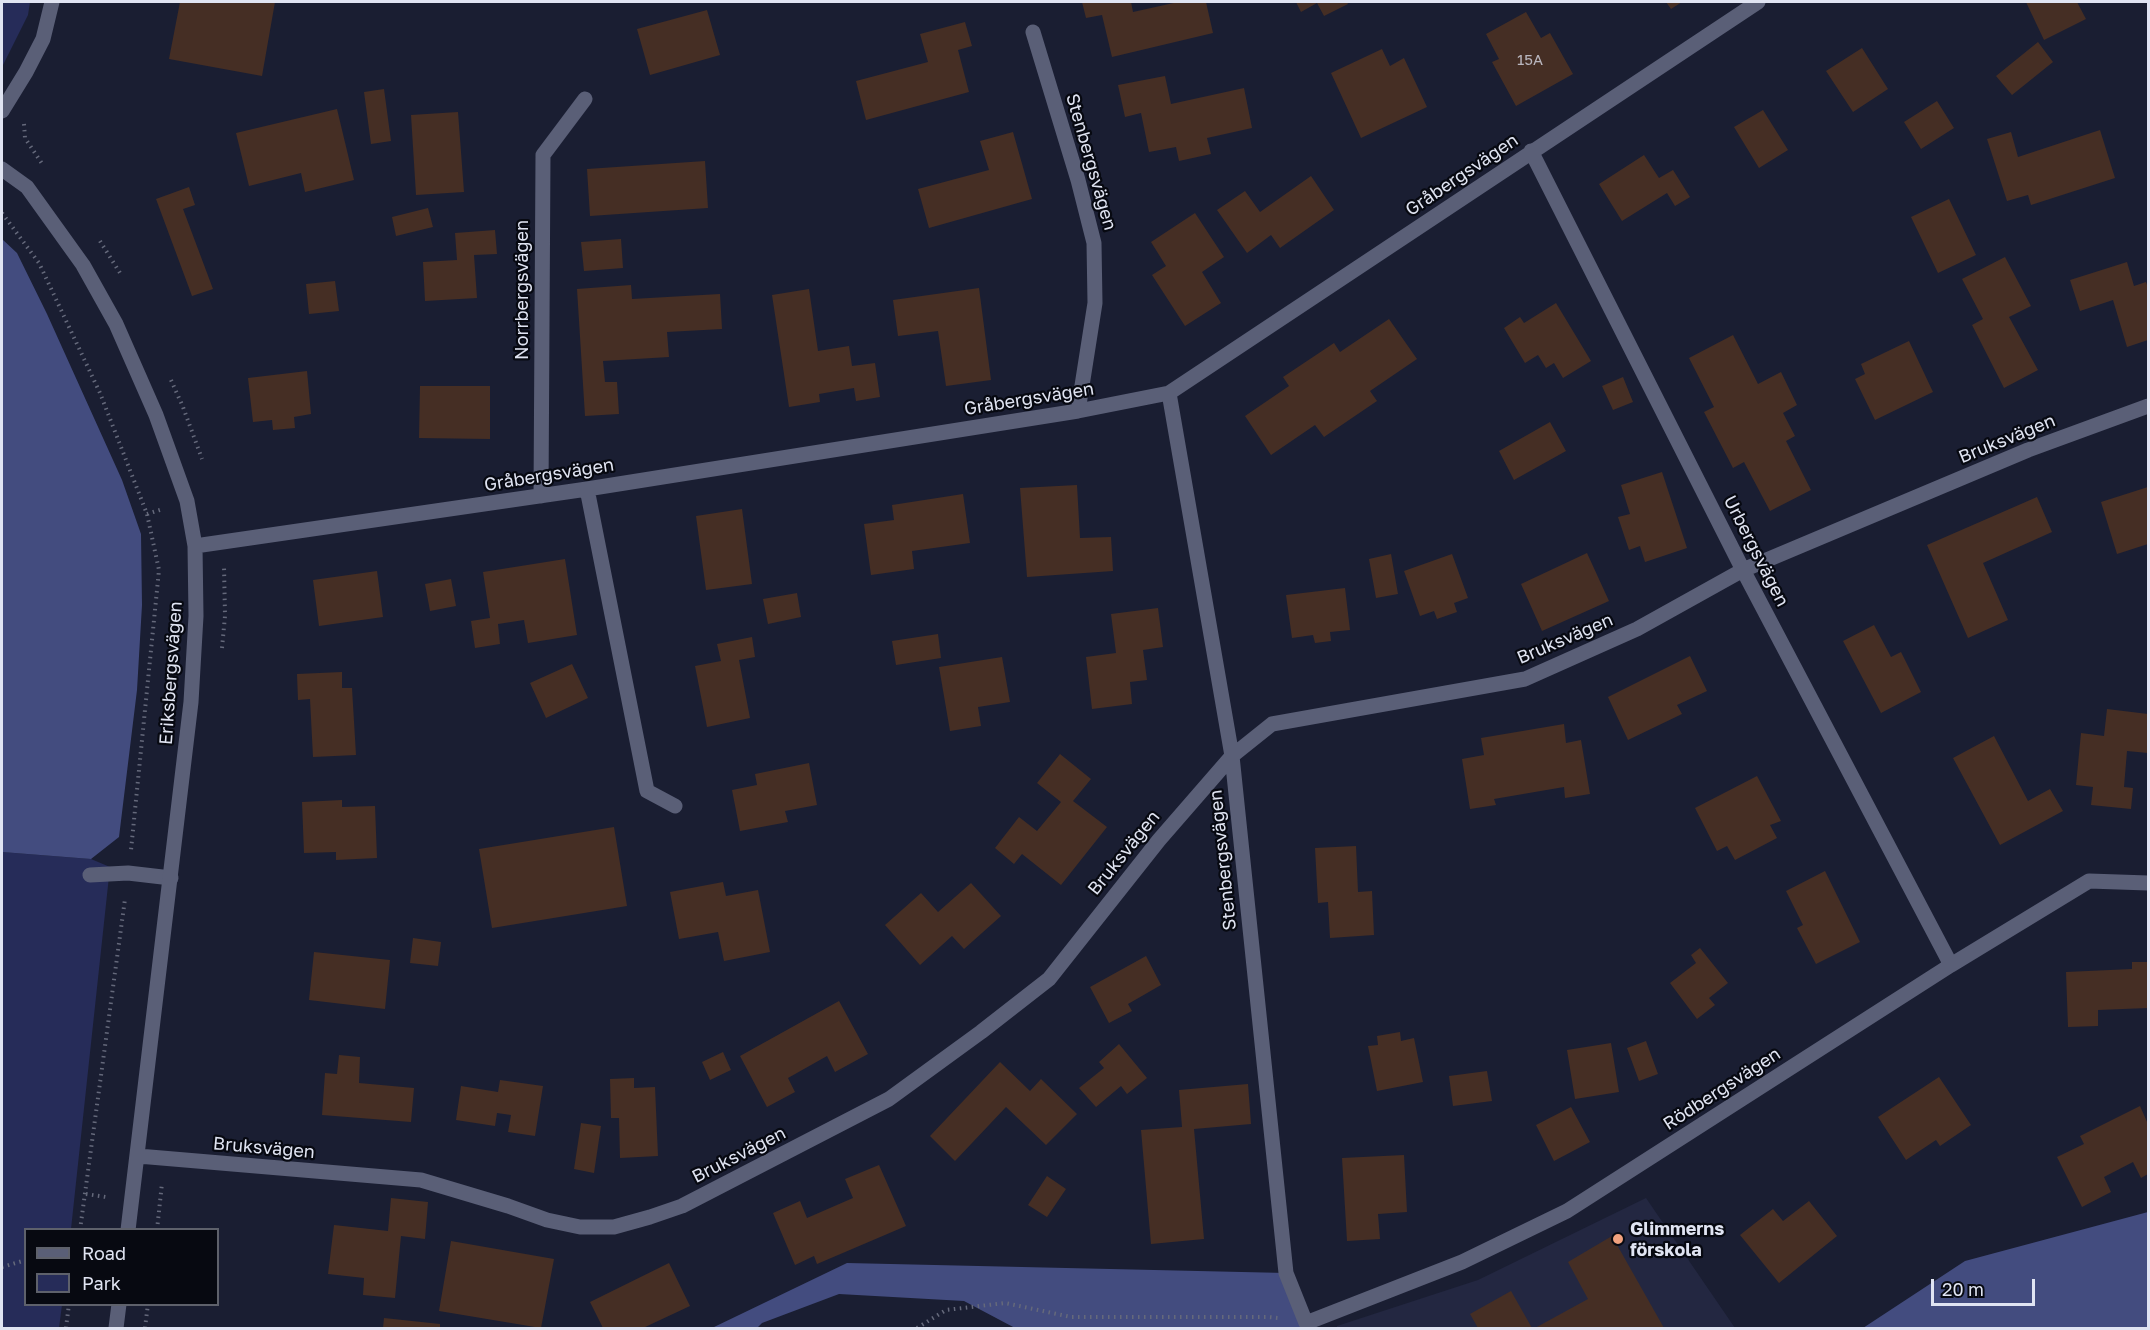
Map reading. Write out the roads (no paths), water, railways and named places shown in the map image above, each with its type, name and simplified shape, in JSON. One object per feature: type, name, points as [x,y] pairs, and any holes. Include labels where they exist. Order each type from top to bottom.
[{"type":"street","points":[[2,111],[43,39],[52,2]]},
{"type":"street","name":"Gråbergsvägen","points":[[195,546],[587,489],[1078,411],[1169,393],[1758,2]]},
{"type":"street","name":"Stenbergsvägen","points":[[1033,32],[1078,180],[1094,243],[1095,303],[1078,411]]},
{"type":"street","name":"Norrbergsvägen","points":[[541,496],[543,155],[585,99]]},
{"type":"street","name":"Urbergsvägen","points":[[1531,151],[1743,570],[1951,965]]},
{"type":"street","name":"Eriksbergsvägen","points":[[2,169],[27,187],[82,265],[116,324],[156,415],[187,501],[195,546],[196,616],[191,702],[128,1228]]},
{"type":"street","name":"Stenbergsvägen","points":[[1169,393],[1232,756],[1286,1273],[1306,1323]]},
{"type":"street","name":"Bruksvägen","points":[[138,1156],[421,1180],[548,1220],[580,1227],[614,1227],[682,1206],[889,1099],[1049,979],[1160,840],[1232,756],[1272,724],[1525,680],[1637,629],[1743,570],[2028,450],[2148,405]]},
{"type":"street","points":[[587,489],[647,791],[675,806]]},
{"type":"street","points":[[90,875],[128,873],[171,878]]},
{"type":"street","name":"Rödbergsvägen","points":[[1306,1323],[1462,1263],[1567,1211],[1951,965],[2089,881],[2148,883]]},
{"type":"street","points":[[116,1329],[119,1306]]},
{"type":"place","name":"Glimmerns förskola","points":[[1618,1239]]}]
